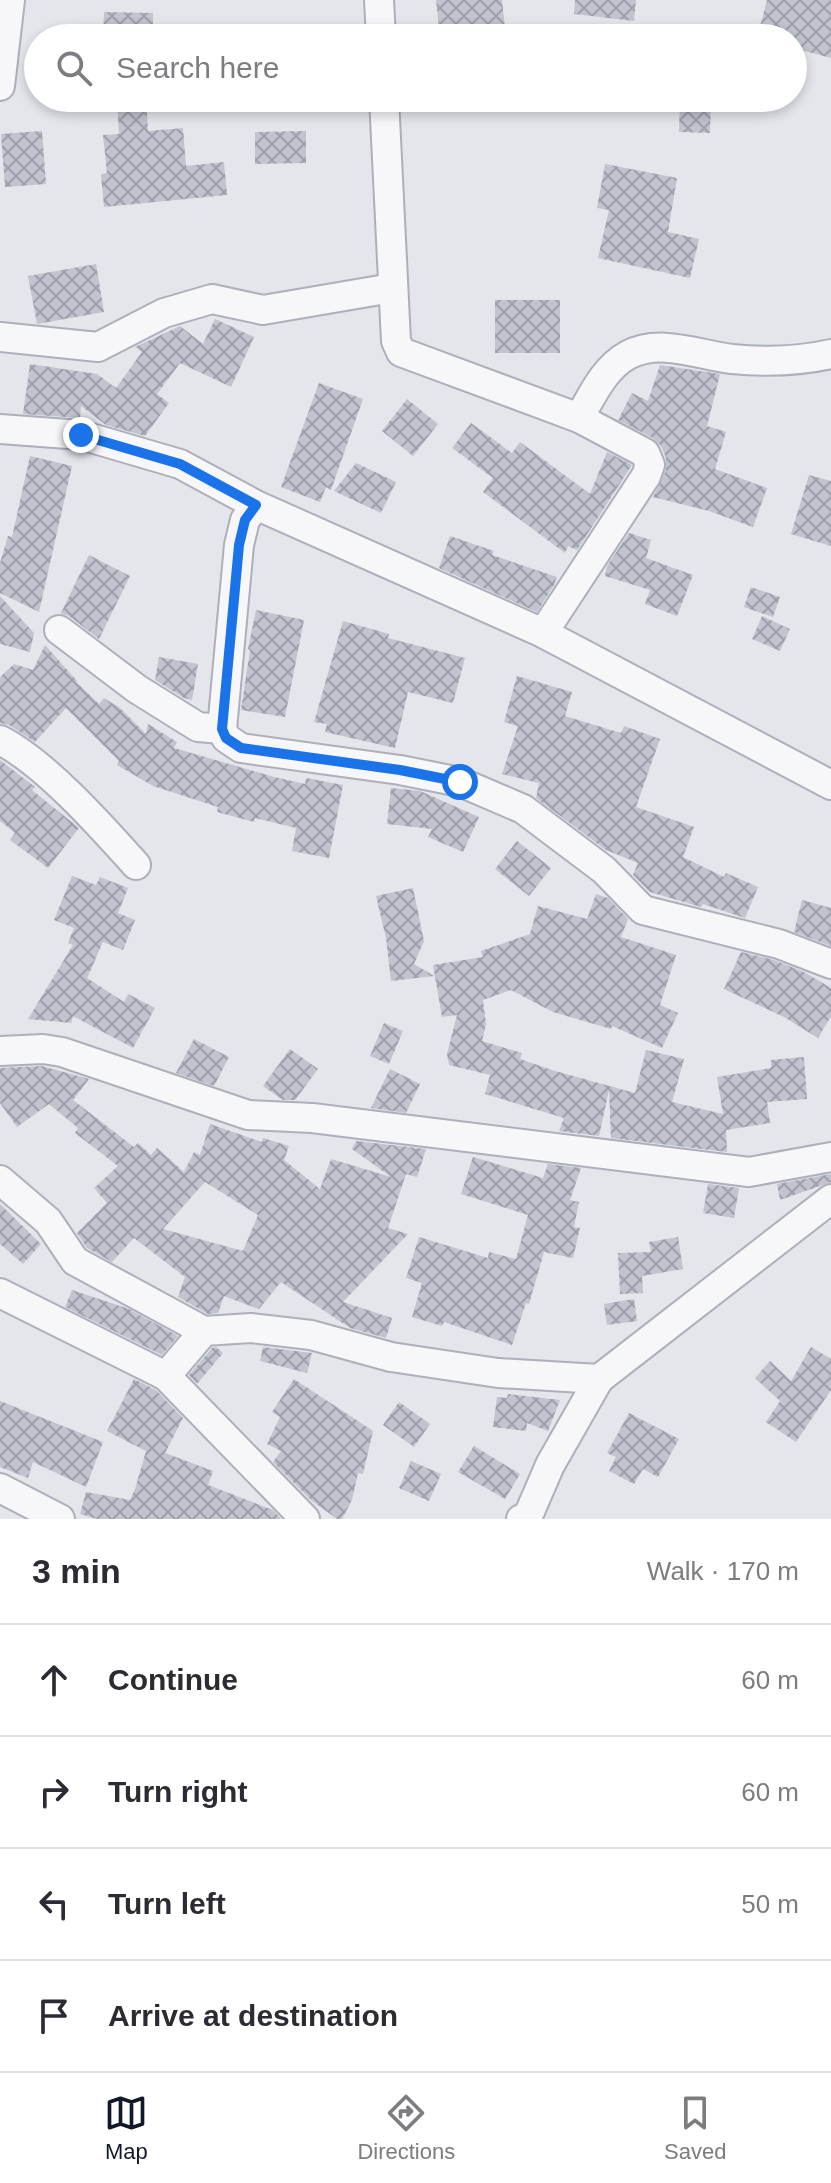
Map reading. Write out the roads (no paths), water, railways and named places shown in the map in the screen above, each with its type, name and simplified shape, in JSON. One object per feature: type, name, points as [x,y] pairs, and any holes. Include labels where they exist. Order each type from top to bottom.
[{"type":"street","points":[[0,86],[10,0]]},
{"type":"street","points":[[379,0],[380,24]]},
{"type":"street","points":[[385,112],[392,288],[396,341],[401,352],[579,418],[645,453],[650,465],[543,633]]},
{"type":"street","points":[[0,337],[98,347],[164,313],[212,299],[263,310],[392,288]]},
{"type":"street","points":[[579,418],[606,374],[626,356],[643,349],[671,347],[733,359],[808,359],[831,354]]},
{"type":"street","points":[[0,429],[81,435],[180,464],[256,505],[543,633],[831,785]]},
{"type":"street","points":[[256,505],[245,520],[239,545],[222,729],[226,738],[241,748],[400,770],[460,782],[523,809],[604,870],[643,910],[779,944],[831,964]]},
{"type":"street","points":[[59,630],[137,689],[198,727],[222,729]]},
{"type":"street","points":[[0,740],[21,750],[136,865]]},
{"type":"street","points":[[0,1051],[43,1049],[62,1052],[248,1115],[312,1118],[749,1172],[831,1157]]},
{"type":"street","points":[[0,1180],[48,1221],[75,1261],[204,1331],[251,1328],[311,1335],[406,1360],[498,1373],[599,1379]]},
{"type":"street","points":[[521,1519],[528,1516],[550,1465],[599,1379],[831,1199]]},
{"type":"street","points":[[0,1293],[166,1376],[305,1519]]},
{"type":"street","points":[[166,1376],[204,1331]]},
{"type":"street","points":[[0,1488],[60,1519]]}]
